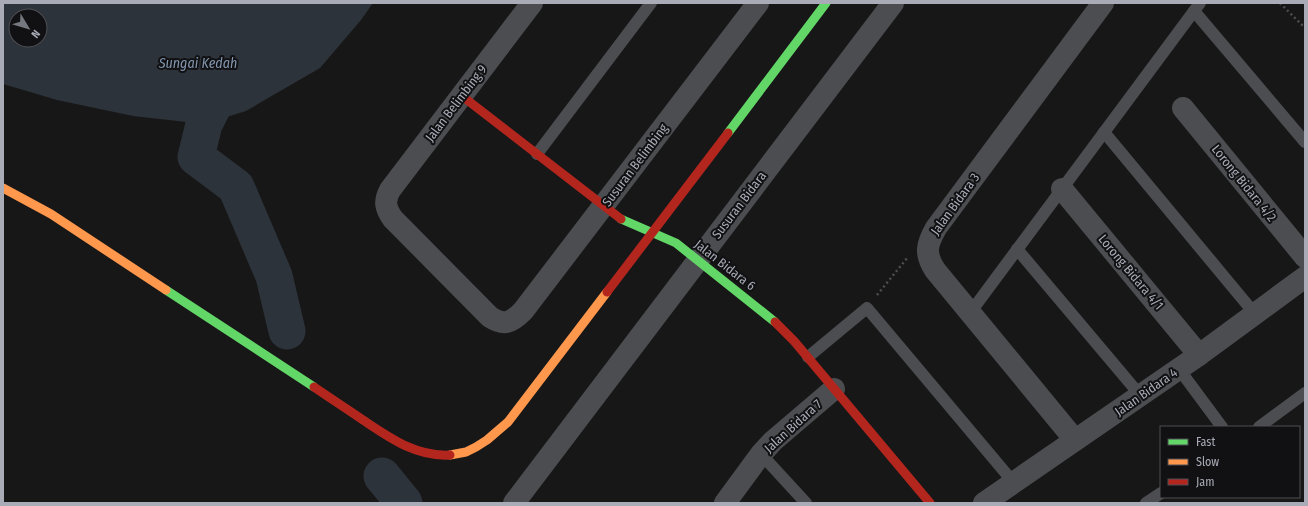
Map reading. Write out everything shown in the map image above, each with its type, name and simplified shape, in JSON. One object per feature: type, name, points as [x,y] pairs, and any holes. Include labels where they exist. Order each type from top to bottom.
[{"type":"street","name":"Jalan Belimbing 9","points":[[507,323],[498,322],[490,317],[393,219],[385,205],[386,197],[390,190],[532,3]]},
{"type":"street","name":"Susuran Belimbing","points":[[507,323],[516,318],[523,311],[758,3]]},
{"type":"street","points":[[3,188],[51,214],[392,439],[413,450],[434,455],[456,455],[478,447],[494,436],[508,422],[826,3]]},
{"type":"street","name":"Susuran Bidara","points":[[514,503],[893,3]]},
{"type":"street","name":"Jalan Bidara 3","points":[[1075,440],[935,270],[929,261],[927,250],[930,239],[936,228],[1103,3]]},
{"type":"street","name":"Jalan Bidara 6","points":[[462,96],[621,220],[676,243],[782,327],[930,503]]},
{"type":"street","name":"Lorong Bidara 4/2","points":[[1183,108],[1305,257]]},
{"type":"street","name":"Lorong Bidara 4/1","points":[[1062,189],[1199,355]]},
{"type":"street","name":"Jalan Bidara 4","points":[[984,503],[1199,355],[1305,277]]},
{"type":"street","name":"Jalan Bidara 7","points":[[725,503],[761,454],[773,441],[834,389]]},
{"type":"lane","points":[[537,154],[651,3]]},
{"type":"lane","points":[[970,313],[1197,7],[1305,142]]},
{"type":"lane","points":[[1104,132],[1256,314]]},
{"type":"lane","points":[[1017,250],[1140,395]]},
{"type":"lane","points":[[808,357],[867,308],[1014,483]]},
{"type":"lane","points":[[1179,369],[1221,426]]},
{"type":"lane","points":[[1260,426],[1305,393]]},
{"type":"lane","points":[[761,454],[806,503]]},
{"type":"lane","points":[[1146,503],[1160,494]]},
{"type":"path","points":[[1280,3],[1305,28]]},
{"type":"path","points":[[867,308],[905,260],[912,254],[927,250]]},
{"type":"water","name":"Sungai Kedah","points":[[3,3],[373,3],[361,20],[320,68],[246,111],[204,124],[133,116],[57,100],[3,84]]},
{"type":"waterway","points":[[227,79],[204,124],[196,157],[236,187],[274,276],[287,331]]},
{"type":"waterway","points":[[382,476],[404,503]]},
{"type":"traffic: fast","points":[[728,133],[826,3]]},
{"type":"traffic: fast","points":[[621,219],[676,243],[775,322]]},
{"type":"traffic: fast","points":[[166,290],[314,387]]},
{"type":"traffic: slow","points":[[3,188],[51,214],[166,290]]},
{"type":"traffic: slow","points":[[450,455],[466,452],[476,447],[487,440],[508,422],[607,292]]},
{"type":"traffic: jam","points":[[462,96],[621,219]]},
{"type":"traffic: jam","points":[[607,292],[728,133]]},
{"type":"traffic: jam","points":[[775,322],[794,341],[930,503]]},
{"type":"traffic: jam","points":[[314,387],[393,440],[415,450],[426,453],[450,455]]}]
